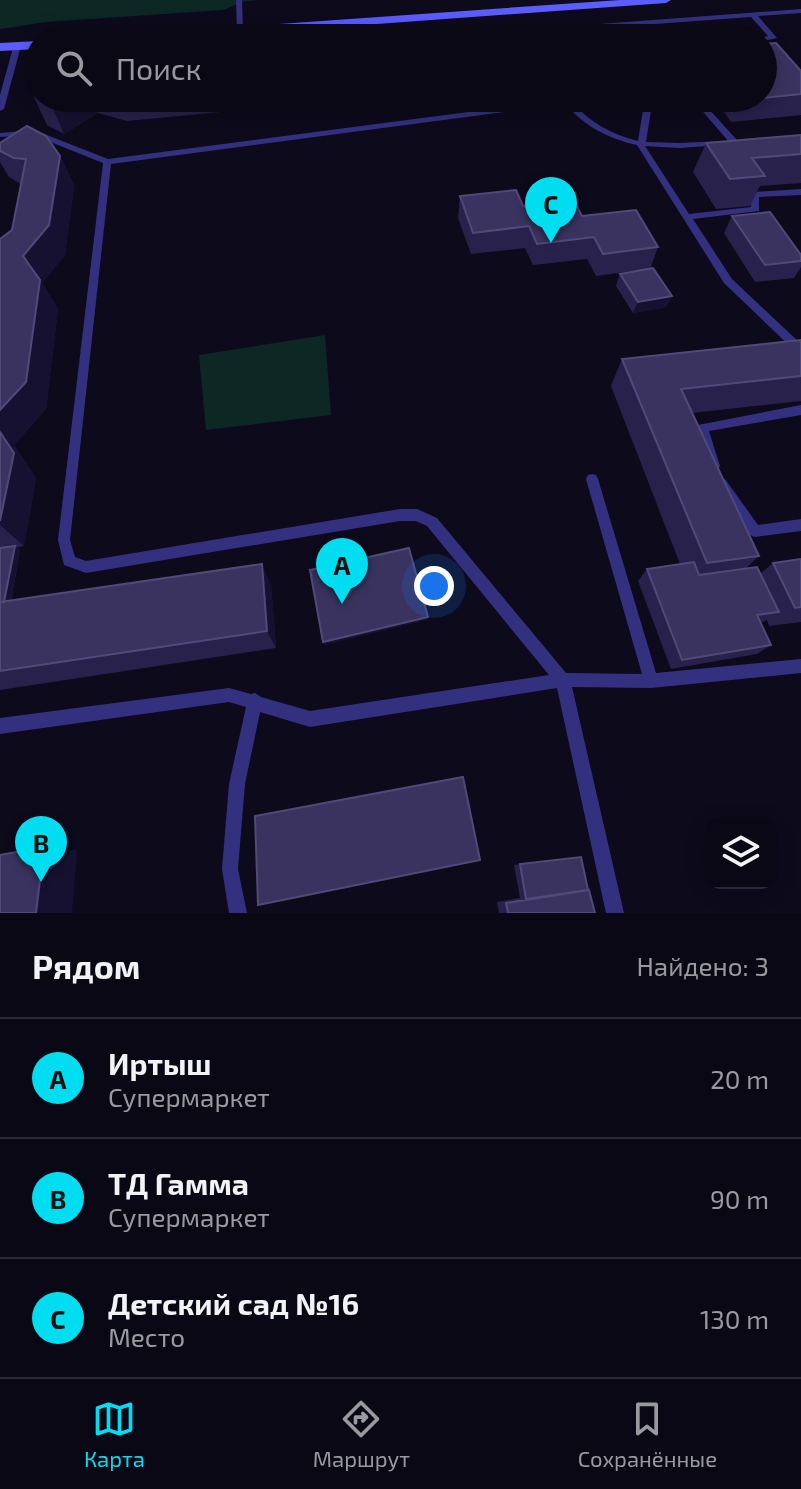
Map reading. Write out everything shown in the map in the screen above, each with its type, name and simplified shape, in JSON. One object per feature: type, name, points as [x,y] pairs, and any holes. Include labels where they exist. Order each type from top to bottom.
[{"type":"main road","points":[[358,24],[666,0]]},
{"type":"main road","points":[[0,47],[24,46]]},
{"type":"lane","points":[[236,24],[239,0]]},
{"type":"lane","points":[[619,24],[801,11]]},
{"type":"lane","points":[[752,14],[761,24]]},
{"type":"lane","points":[[0,109],[17,46]]},
{"type":"lane","points":[[0,135],[34,132],[107,162],[484,112]]},
{"type":"lane","points":[[576,112],[600,131],[641,146],[679,147],[746,140]]},
{"type":"lane","points":[[647,112],[641,146],[686,217],[728,281],[801,350]]},
{"type":"lane","points":[[707,112],[733,141]]},
{"type":"lane","points":[[107,162],[64,540],[69,561],[86,567],[400,515],[417,515],[432,522],[563,680],[615,913]]},
{"type":"lane","points":[[686,217],[756,209],[754,195],[801,192]]},
{"type":"lane","points":[[801,410],[702,428],[718,479],[755,531],[801,525]]},
{"type":"lane","points":[[592,479],[651,681]]},
{"type":"lane","points":[[0,726],[229,695],[255,700],[310,719],[563,680],[651,681],[801,666]]},
{"type":"lane","points":[[238,913],[230,869],[237,784],[255,700]]},
{"type":"green space","points":[[0,0],[258,0],[245,1],[223,10],[46,22],[0,29]]},
{"type":"green space","points":[[325,335],[331,415],[206,430],[199,355]]},
{"type":"building","points":[[777,44],[801,71],[801,94],[777,97]]},
{"type":"building","points":[[27,126],[46,136],[60,156],[49,225],[23,256],[40,280],[26,382],[0,410],[0,239],[12,230],[26,159],[14,158],[0,151],[0,143]]},
{"type":"building","points":[[801,135],[801,154],[752,158],[765,176],[730,179],[706,143]]},
{"type":"building","points":[[516,190],[523,206],[574,201],[582,216],[636,210],[658,247],[603,254],[594,237],[537,244],[529,226],[473,233],[460,196]]},
{"type":"building","points":[[770,212],[801,255],[801,261],[765,265],[732,216]]},
{"type":"building","points":[[653,268],[672,296],[638,302],[620,274]]},
{"type":"building","points":[[801,340],[801,376],[681,389],[759,556],[707,563],[622,359]]},
{"type":"building","points":[[0,432],[14,453],[0,521]]},
{"type":"building","points":[[15,546],[4,602],[0,602],[0,548]]},
{"type":"building","points":[[409,548],[428,617],[323,642],[310,570]]},
{"type":"building","points":[[801,559],[801,607],[795,608],[773,563]]},
{"type":"building","points":[[694,562],[699,575],[757,567],[779,612],[757,615],[771,645],[682,660],[647,569]]},
{"type":"building","points":[[262,564],[267,631],[0,671],[0,602]]},
{"type":"building","points":[[463,777],[480,860],[258,905],[255,816]]},
{"type":"building","points":[[44,847],[36,913],[0,913],[0,855]]},
{"type":"building","points":[[581,857],[588,890],[526,899],[520,864]]},
{"type":"building","points":[[589,890],[595,913],[508,913],[506,903]]},
{"type":"place","name":"Детский сад №16","points":[[551,243]]},
{"type":"place","name":"Иртыш","points":[[342,604]]},
{"type":"place","name":"ТД Гамма","points":[[41,882]]}]
